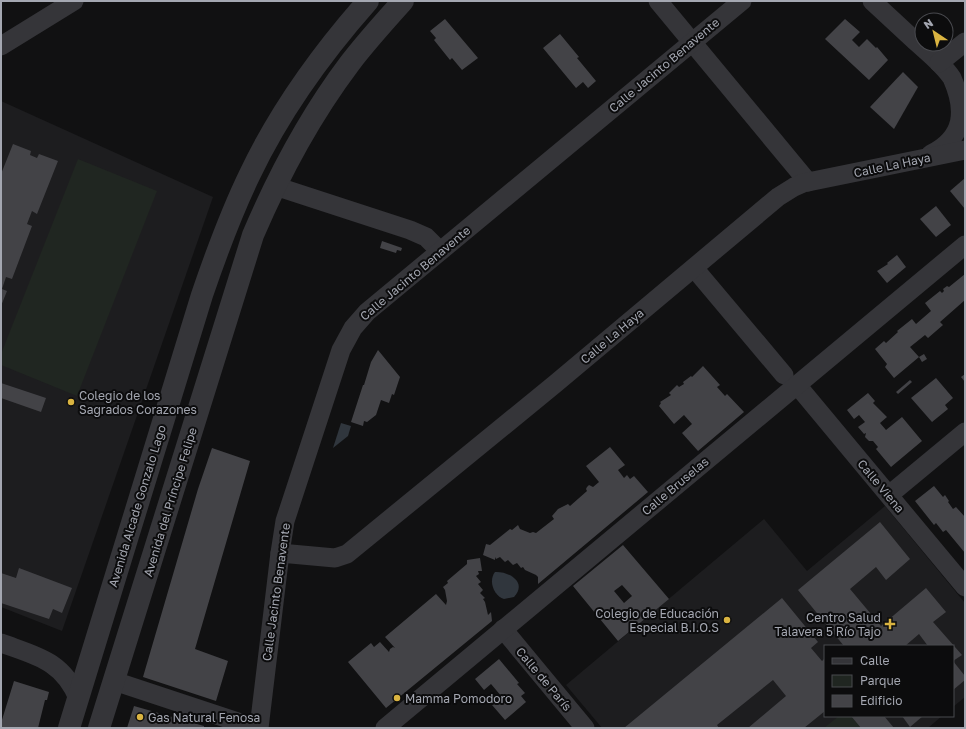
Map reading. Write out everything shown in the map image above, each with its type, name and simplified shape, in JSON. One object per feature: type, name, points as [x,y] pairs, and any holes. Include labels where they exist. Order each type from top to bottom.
[{"type":"street","points":[[1,46],[74,1]]},
{"type":"street","name":"Avenida Alcade Gonzalo Lago","points":[[78,698],[200,303],[216,253],[232,213],[251,172],[295,96],[320,60],[368,1]]},
{"type":"street","points":[[403,1],[375,33],[331,89],[305,129],[275,186],[410,230],[426,237],[440,251]]},
{"type":"street","points":[[658,1],[808,182]]},
{"type":"street","name":"Calle Jacinto Benavente","points":[[258,728],[285,521],[341,350],[353,328],[367,312],[742,1]]},
{"type":"street","points":[[872,1],[939,63],[952,78],[962,99],[964,112],[962,124],[955,137],[941,149],[919,160]]},
{"type":"street","points":[[939,63],[965,42]]},
{"type":"street","name":"Calle La Haya","points":[[280,553],[335,558],[347,554],[783,194],[794,187],[808,182],[965,150]]},
{"type":"street","name":"Avenida del Príncipe Felipe","points":[[99,728],[253,235],[275,186]]},
{"type":"street","name":"Calle Bruselas","points":[[392,726],[791,380],[965,245]]},
{"type":"street","name":"Calle Viena","points":[[694,268],[889,495],[965,587]]},
{"type":"street","points":[[889,495],[965,432]]},
{"type":"street","name":"Calle de París","points":[[503,629],[585,728]]},
{"type":"street","points":[[1,643],[49,661],[68,678],[78,698],[69,728]]},
{"type":"street","points":[[114,681],[258,728]]},
{"type":"shaded area","name":"Colegio de los Sagrados Corazones","points":[[1,101],[213,197],[62,631],[1,607]]},
{"type":"shaded area","points":[[341,423],[351,426],[348,436],[333,448]]},
{"type":"shaded area","name":"Colegio de Educación Especial B.I.O.S","points":[[885,506],[965,603],[965,697],[954,706],[954,645],[824,645],[824,717],[941,717],[928,728],[602,728],[566,685],[764,519],[807,571]]},
{"type":"shaded area","points":[[495,572],[505,573],[515,578],[519,587],[518,592],[514,597],[504,599],[497,595],[492,584]]},
{"type":"green space","points":[[78,159],[157,191],[77,396],[1,365],[1,354]]},
{"type":"green space","points":[[838,717],[852,717],[861,728],[824,728]]},
{"type":"building","points":[[445,19],[478,58],[462,70],[452,58],[450,60],[434,40],[436,38],[430,31]]},
{"type":"building","points":[[845,19],[860,32],[852,40],[859,47],[867,39],[876,48],[877,47],[888,60],[869,80],[825,39]]},
{"type":"building","points":[[560,34],[596,81],[588,88],[583,82],[576,88],[543,48]]},
{"type":"building","points":[[903,72],[918,87],[894,129],[870,107]]},
{"type":"building","points":[[13,144],[31,151],[30,155],[37,158],[39,154],[58,161],[37,214],[32,211],[27,224],[32,226],[12,279],[6,277],[2,289],[7,291],[1,306],[1,174]]},
{"type":"building","points":[[965,178],[965,209],[950,191]]},
{"type":"building","points":[[936,206],[951,225],[936,237],[920,219]]},
{"type":"building","points":[[382,241],[402,248],[401,251],[397,250],[396,253],[380,248]]},
{"type":"building","points":[[897,255],[906,267],[887,283],[877,271],[888,264],[887,263]]},
{"type":"building","points":[[965,274],[965,300],[940,322],[943,325],[928,338],[925,335],[910,347],[919,357],[894,378],[885,367],[887,364],[875,349],[884,341],[886,343],[898,332],[897,331],[912,319],[916,324],[931,311],[925,303],[940,291],[942,293],[944,291],[943,289],[947,286],[949,287]]},
{"type":"building","points":[[378,350],[400,377],[394,395],[392,394],[389,403],[381,400],[376,415],[367,422],[364,421],[363,426],[351,422],[371,362]]},
{"type":"building","points":[[924,354],[927,359],[922,362],[919,357]]},
{"type":"building","points":[[703,366],[720,385],[717,387],[725,396],[727,394],[744,412],[698,451],[682,433],[692,424],[684,415],[674,424],[659,406],[661,403],[660,402],[671,395],[669,393],[677,385],[679,387],[684,384],[683,382],[691,376],[692,377]]},
{"type":"building","points":[[965,374],[965,382],[961,377]]},
{"type":"building","points":[[936,378],[953,398],[945,405],[948,409],[932,422],[911,398]]},
{"type":"building","points":[[910,380],[912,382],[898,394],[896,392]]},
{"type":"building","points":[[1,383],[46,398],[41,412],[1,398]]},
{"type":"building","points":[[868,393],[875,401],[873,403],[887,417],[880,423],[886,430],[902,417],[922,441],[891,467],[876,449],[878,447],[873,441],[869,441],[865,437],[866,433],[864,434],[858,427],[865,422],[859,415],[854,419],[847,410]]},
{"type":"building","points":[[610,447],[625,465],[618,470],[624,478],[627,475],[630,479],[634,476],[648,492],[538,584],[538,577],[536,575],[525,570],[523,567],[521,568],[517,563],[513,565],[508,560],[505,562],[500,557],[496,559],[495,557],[495,560],[483,555],[486,544],[490,545],[510,529],[512,530],[518,525],[520,529],[530,533],[536,533],[554,519],[552,516],[558,509],[568,504],[570,506],[587,491],[586,489],[589,485],[593,487],[599,482],[586,466]]},
{"type":"building","points":[[212,448],[250,461],[195,649],[228,661],[216,701],[143,677],[198,489]]},
{"type":"building","points":[[934,486],[943,497],[945,495],[953,509],[956,507],[965,517],[965,553],[946,530],[943,532],[936,523],[934,525],[915,501]]},
{"type":"building","points":[[880,522],[910,559],[886,580],[876,567],[850,589],[881,626],[926,588],[946,612],[933,622],[953,645],[927,645],[919,634],[906,645],[843,645],[798,590]]},
{"type":"building","points":[[623,545],[669,599],[618,641],[573,586]],"holes":[[[622,585],[632,596],[624,603],[614,591]]]},
{"type":"building","points":[[480,558],[482,571],[478,571],[479,574],[476,576],[481,582],[478,584],[483,590],[480,593],[485,598],[483,599],[488,615],[491,612],[492,621],[386,708],[348,662],[371,643],[374,647],[380,642],[389,652],[393,647],[395,648],[385,637],[436,594],[446,605],[447,601],[443,587],[448,583],[447,581],[467,564],[467,560]]},
{"type":"building","points":[[19,568],[72,588],[62,613],[53,609],[49,619],[1,603],[1,573],[16,578]]},
{"type":"building","points":[[782,598],[818,642],[811,648],[822,661],[824,659],[824,712],[804,728],[748,728],[786,696],[773,680],[717,725],[719,728],[624,728]]},
{"type":"building","points":[[954,646],[962,655],[954,660]]},
{"type":"building","points":[[499,659],[519,683],[517,684],[525,693],[521,696],[526,702],[505,720],[492,705],[502,697],[491,684],[484,690],[475,679]]},
{"type":"building","points":[[954,662],[965,676],[965,680],[954,689]]},
{"type":"building","points":[[14,681],[49,692],[47,700],[45,700],[38,728],[1,728],[1,723]]},
{"type":"building","points":[[134,706],[204,726],[204,728],[127,728]]},
{"type":"building","points":[[852,717],[885,717],[894,728],[861,728]]},
{"type":"building","points":[[903,717],[922,717],[910,727]]},
{"type":"place","name":"Colegio de los Sagrados Corazones","points":[[71,402]]},
{"type":"place","name":"Colegio de Educación Especial B.I.O.S","points":[[727,620]]},
{"type":"place","name":"Centro Salud Talavera 5 Río Tajo","points":[[890,624]]},
{"type":"place","name":"Mamma Pomodoro","points":[[397,698]]},
{"type":"place","name":"Gas Natural Fenosa","points":[[140,717]]}]
